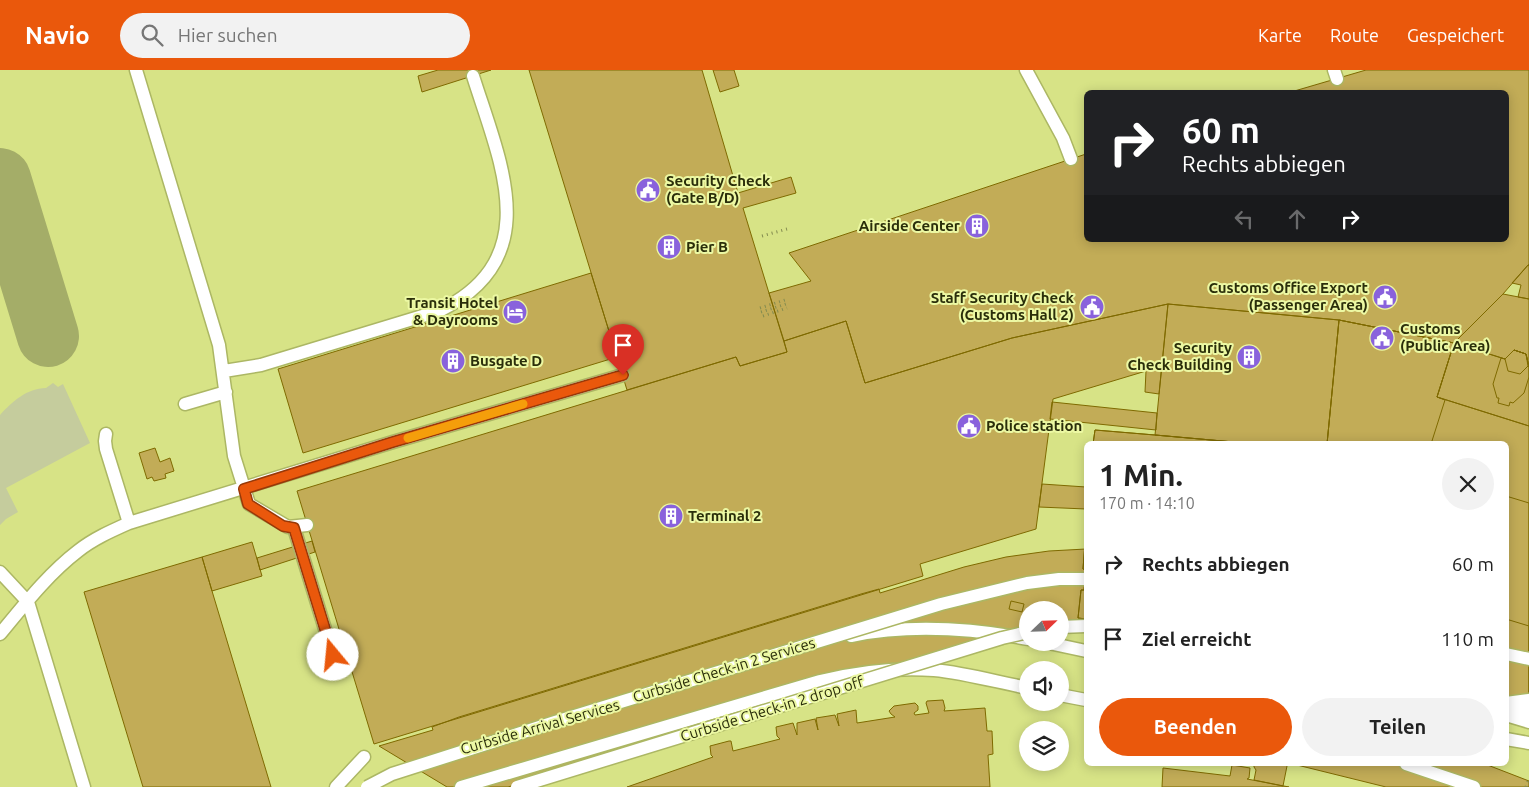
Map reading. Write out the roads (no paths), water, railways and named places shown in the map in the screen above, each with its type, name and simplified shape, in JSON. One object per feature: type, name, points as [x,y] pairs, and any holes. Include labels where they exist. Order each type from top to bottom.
[{"type":"lane","points":[[136,70],[219,344],[234,456],[248,504],[283,526],[300,526],[333,655]]},
{"type":"lane","points":[[1026,70],[1063,138],[1071,159]]},
{"type":"lane","points":[[224,371],[261,365],[439,311],[455,303],[482,280],[499,254],[508,220],[508,203],[500,163],[473,76]]},
{"type":"lane","points":[[0,634],[58,569],[77,552],[107,532],[129,523],[384,445],[623,375]]},
{"type":"lane","points":[[185,404],[226,392]]},
{"type":"lane","points":[[106,434],[106,450],[129,523]]},
{"type":"lane","points":[[0,572],[28,602],[84,787]]},
{"type":"lane","name":"Curbside Check-in 2 Services","points":[[376,787],[392,774],[941,604],[1018,585],[1059,579],[1084,579]]},
{"type":"lane","points":[[1069,627],[1084,626]]},
{"type":"lane","name":"Curbside Arrival Services","points":[[376,787],[405,767],[827,641],[876,632],[931,628],[983,631],[1019,637]]},
{"type":"lane","name":"Curbside Check-in 2 drop off","points":[[517,787],[1019,634]]},
{"type":"lane","points":[[1069,647],[1084,651]]},
{"type":"lane","points":[[1509,655],[1529,659]]},
{"type":"lane","points":[[461,787],[836,677],[869,671],[933,670],[1019,686]]},
{"type":"lane","points":[[1069,697],[1084,700]]},
{"type":"lane","points":[[1509,704],[1529,700]]},
{"type":"lane","points":[[1509,706],[1529,711]]},
{"type":"lane","points":[[1509,716],[1529,722]]},
{"type":"lane","points":[[1509,740],[1529,743]]},
{"type":"lane","points":[[336,787],[364,757]]},
{"type":"lane","points":[[1412,766],[1474,787]]},
{"type":"place","name":"Security Check (Gate B/D)","points":[[648,190]]},
{"type":"place","name":"Airside Center","points":[[977,226]]},
{"type":"place","name":"Pier B","points":[[669,247]]},
{"type":"place","name":"Customs Office Export (Passenger Area)","points":[[1385,297]]},
{"type":"place","name":"Staff Security Check (Customs Hall 2)","points":[[1092,307]]},
{"type":"place","name":"Transit Hotel & Dayrooms","points":[[515,312]]},
{"type":"place","name":"Customs (Public Area)","points":[[1382,338]]},
{"type":"place","name":"Security Check Building","points":[[1249,357]]},
{"type":"place","name":"Busgate D","points":[[453,361]]},
{"type":"place","name":"Police station","points":[[969,426]]},
{"type":"place","name":"Terminal 2","points":[[671,516]]}]
